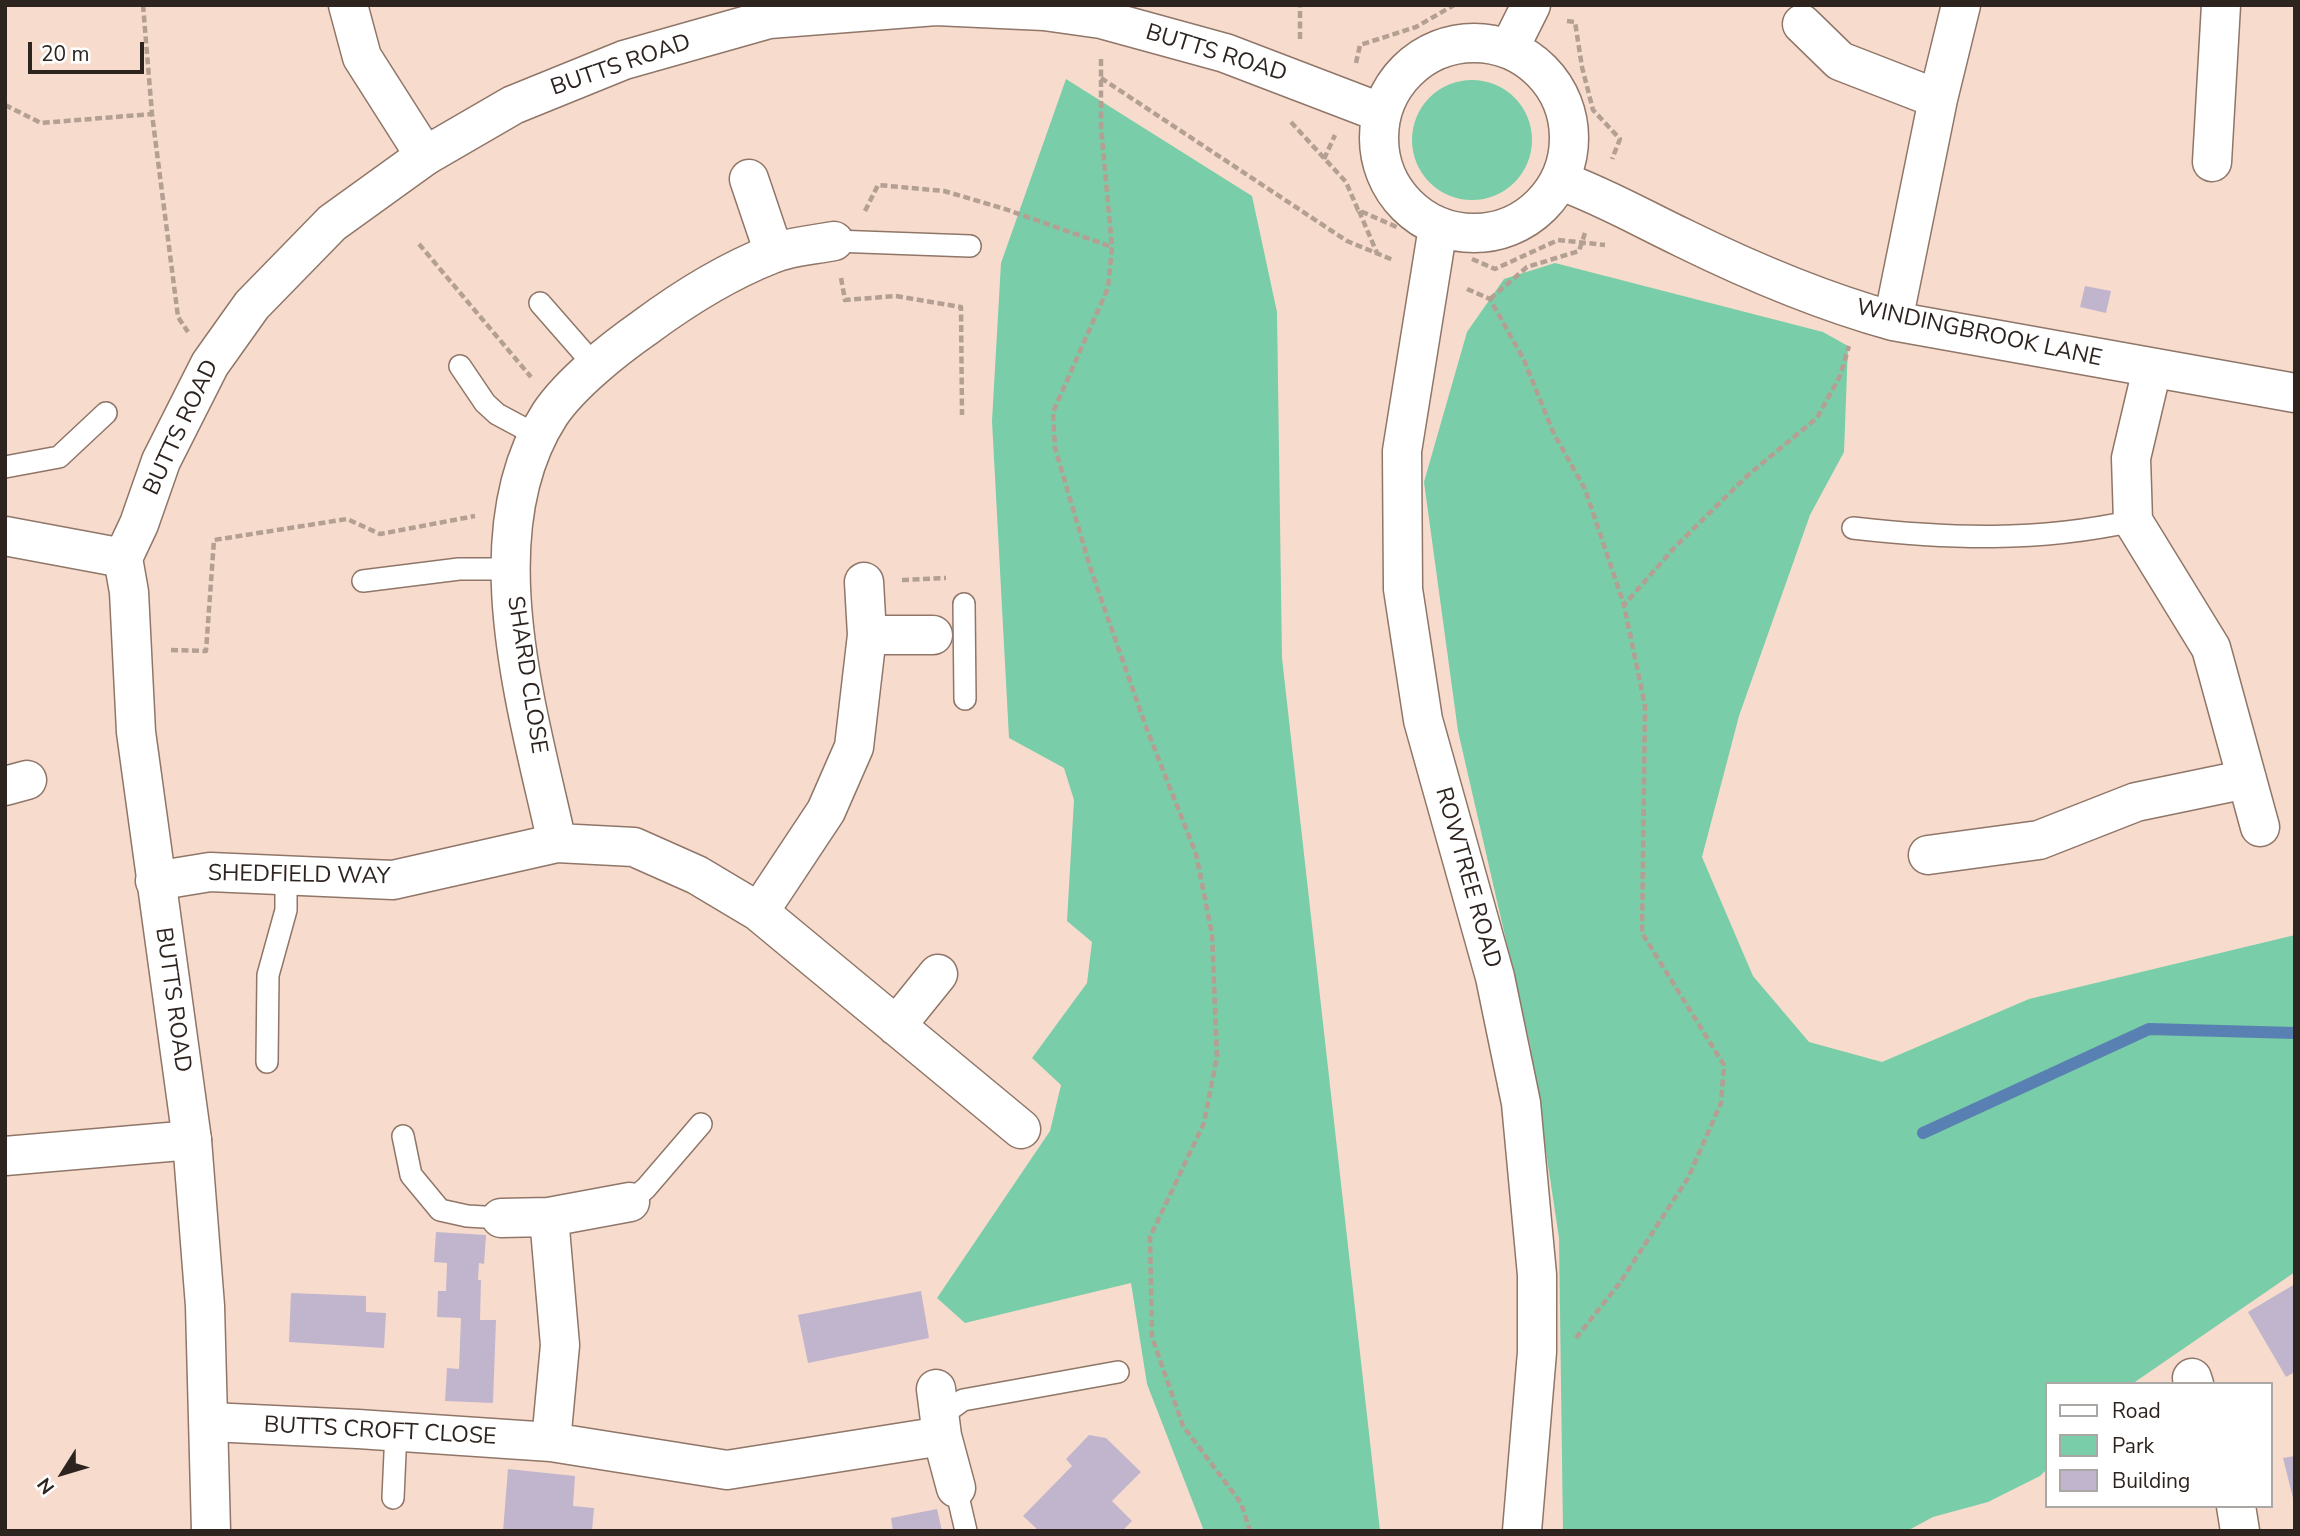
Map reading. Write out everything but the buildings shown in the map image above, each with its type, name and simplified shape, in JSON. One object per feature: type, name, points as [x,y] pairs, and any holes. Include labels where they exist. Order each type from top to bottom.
[{"type":"street","points":[[348,5],[362,57],[425,156]]},
{"type":"street","points":[[1509,49],[1531,5]]},
{"type":"street","points":[[1876,316],[1938,99],[1961,5]]},
{"type":"street","points":[[2212,162],[2221,5]]},
{"type":"street","name":"BUTTS ROAD","points":[[211,1531],[205,1306],[192,1140],[136,732],[129,592],[123,558],[139,524],[161,461],[210,364],[251,305],[332,223],[425,156],[513,105],[624,60],[769,19],[936,6],[1045,8],[1101,19],[1225,53],[1382,113]]},
{"type":"street","points":[[1802,24],[1840,61],[1938,99]]},
{"type":"street","points":[[1477,42],[1509,49],[1539,68],[1557,89],[1570,131],[1566,168],[1561,181],[1538,210],[1513,226],[1478,234],[1438,227],[1420,218],[1396,194],[1391,184],[1383,166],[1378,134],[1382,113],[1391,91],[1412,65],[1436,50],[1477,42]]},
{"type":"street","points":[[748,179],[774,253]]},
{"type":"street","name":"WINDINGBROOK LANE","points":[[1561,181],[1597,194],[1683,239],[1757,271],[1876,316],[2152,369],[2295,393]]},
{"type":"street","name":"ROWTREE ROAD","points":[[1438,227],[1402,451],[1403,589],[1423,720],[1495,977],[1521,1103],[1537,1275],[1537,1352],[1521,1531]]},
{"type":"street","name":"SHARD CLOSE","points":[[557,842],[511,615],[514,517],[524,473],[538,436],[558,403],[615,348],[689,295],[774,253],[834,241]]},
{"type":"street","points":[[2152,369],[2131,458],[2133,521],[2211,648],[2260,827]]},
{"type":"street","points":[[5,536],[123,558]]},
{"type":"street","points":[[759,912],[826,811],[854,747],[867,635],[864,582]]},
{"type":"street","points":[[867,635],[949,635]]},
{"type":"street","points":[[1928,855],[2039,840],[2136,802],[2247,779]]},
{"type":"street","name":"SHEDFIELD WAY","points":[[155,881],[210,872],[393,880],[557,842],[634,847],[697,874],[759,912],[1021,1129]]},
{"type":"street","points":[[896,1026],[939,974]]},
{"type":"street","points":[[5,1156],[192,1140]]},
{"type":"street","points":[[501,1218],[549,1217],[630,1202]]},
{"type":"street","points":[[549,1217],[559,1345],[551,1442]]},
{"type":"street","points":[[939,1416],[956,1488]]},
{"type":"street","name":"BUTTS CROFT CLOSE","points":[[210,1422],[551,1442],[727,1470],[939,1416]]},
{"type":"street","points":[[2236,1508],[2240,1531]]},
{"type":"lane","points":[[834,241],[970,246]]},
{"type":"lane","points":[[540,303],[596,366]]},
{"type":"lane","points":[[460,366],[491,409],[538,436]]},
{"type":"lane","points":[[5,467],[60,457],[106,414]]},
{"type":"lane","points":[[1853,528],[2006,538],[2077,532],[2133,521]]},
{"type":"lane","points":[[363,581],[459,569],[512,569]]},
{"type":"lane","points":[[964,604],[949,635],[965,699]]},
{"type":"lane","points":[[267,1062],[268,975],[286,910],[286,875]]},
{"type":"lane","points":[[630,1202],[646,1188],[701,1124]]},
{"type":"lane","points":[[403,1136],[411,1175],[440,1210],[467,1216],[501,1218]]},
{"type":"lane","points":[[939,1416],[963,1400],[1118,1372]]},
{"type":"lane","points":[[393,1498],[396,1431]]},
{"type":"lane","points":[[956,1488],[966,1531]]},
{"type":"path","points":[[143,5],[152,114],[178,317],[210,364]]},
{"type":"path","points":[[1101,19],[1101,128],[1112,247],[1108,288],[1053,412],[1055,448],[1091,570],[1146,727],[1196,854],[1212,934],[1217,1057],[1204,1123],[1150,1237],[1152,1337],[1184,1426],[1241,1503],[1250,1531]]},
{"type":"path","points":[[5,105],[41,123],[152,114]]},
{"type":"path","points":[[962,415],[961,307],[896,296],[845,300],[834,241],[837,219],[866,211],[878,185],[944,191],[1112,247]]},
{"type":"path","points":[[1358,210],[1377,253]]},
{"type":"path","points":[[419,244],[541,389],[558,403]]},
{"type":"path","points":[[1537,1352],[1571,1345],[1619,1284],[1688,1178],[1721,1103],[1724,1065],[1642,933],[1645,706],[1624,605],[1674,548],[1748,475],[1817,418],[1876,316]]},
{"type":"path","points":[[132,649],[206,651],[214,540],[347,519],[380,534],[488,513],[514,517]]},
{"type":"path","points":[[864,582],[958,578]]},
{"type":"green space","points":[[1066,79],[1252,196],[1277,312],[1282,658],[1380,1531],[1204,1531],[1147,1384],[1131,1283],[965,1323],[937,1298],[1050,1131],[1061,1085],[1032,1058],[1087,983],[1092,942],[1067,921],[1074,800],[1064,768],[1009,738],[992,421],[1001,263]]},
{"type":"green space","points":[[1472,80],[1495,85],[1514,98],[1527,117],[1532,140],[1527,163],[1514,182],[1495,195],[1472,200],[1449,195],[1430,182],[1417,163],[1412,140],[1417,117],[1430,98],[1449,85]]},
{"type":"green space","points":[[1555,263],[1823,332],[1848,346],[1844,452],[1810,515],[1739,716],[1702,857],[1753,976],[1809,1042],[1882,1062],[2029,999],[2295,935],[2295,1272],[2135,1382],[2044,1382],[2044,1472],[1988,1502],[1933,1517],[1907,1531],[1563,1531],[1559,1238],[1530,1045],[1458,731],[1424,482],[1467,332],[1504,279]]},
{"type":"waterway","points":[[1923,1133],[2149,1029],[2295,1033]]}]
